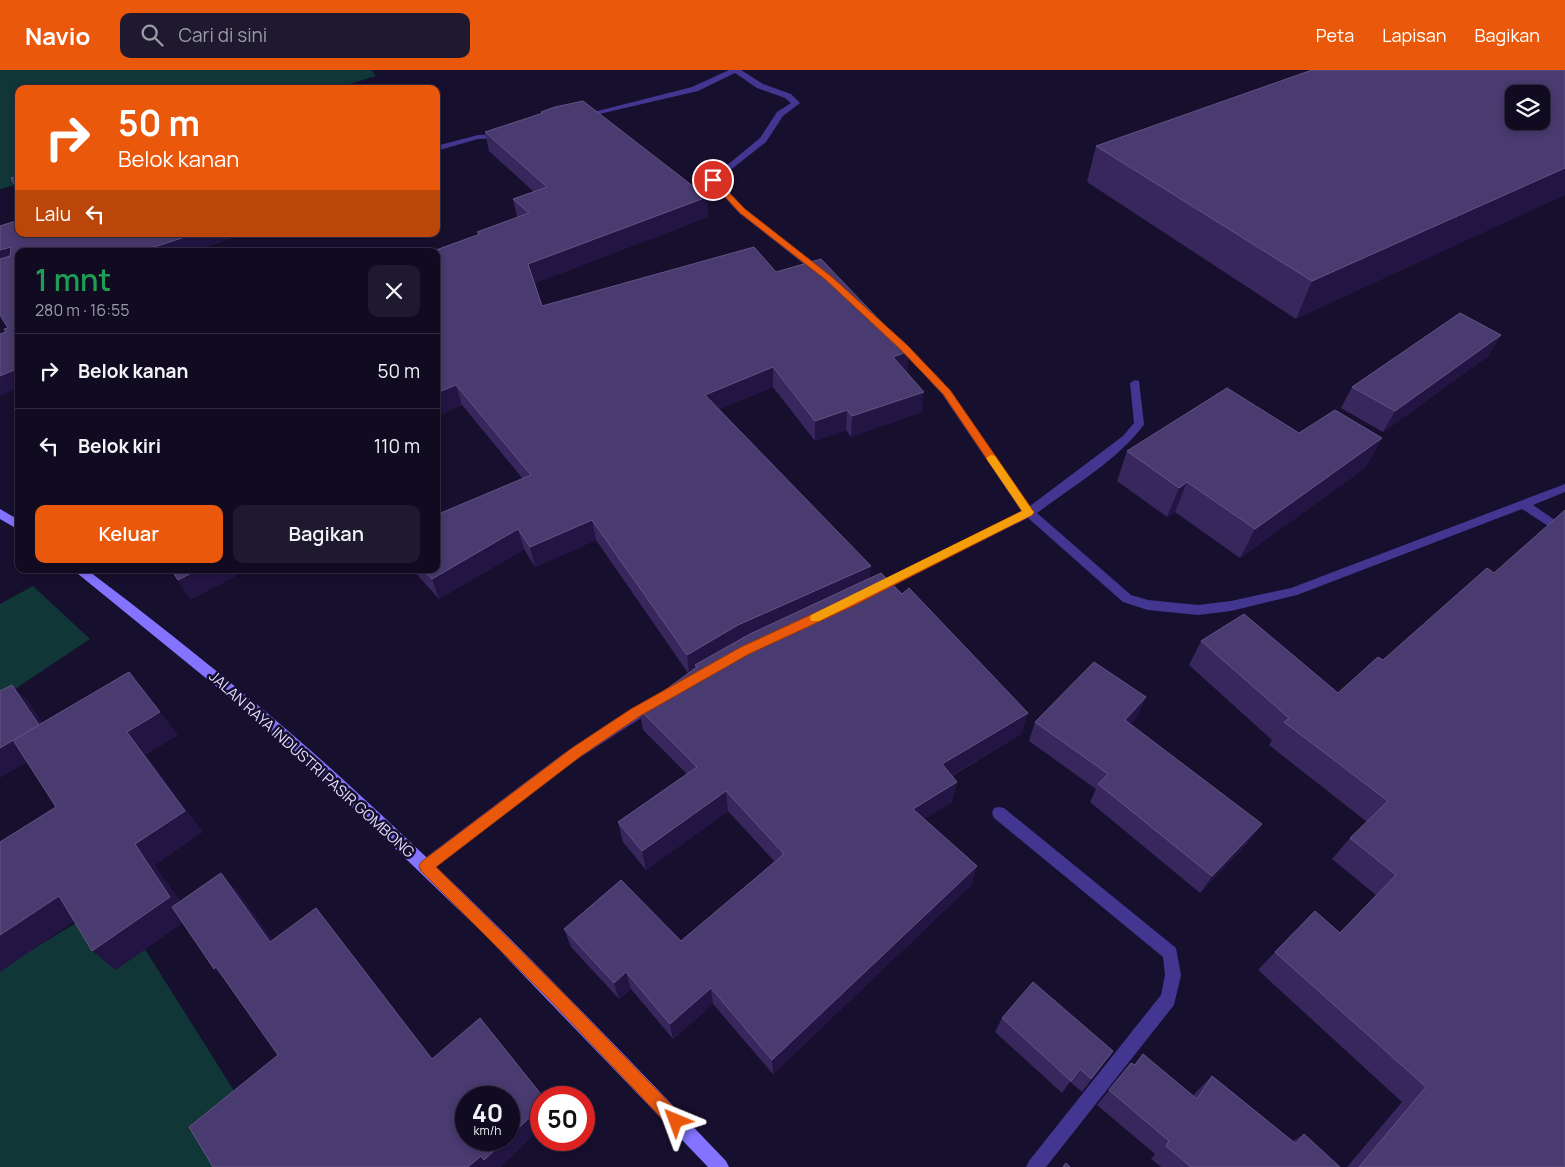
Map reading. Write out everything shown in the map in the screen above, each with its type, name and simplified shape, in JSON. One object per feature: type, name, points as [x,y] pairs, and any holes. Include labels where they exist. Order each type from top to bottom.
[{"type":"main road","points":[[0,513],[15,523]]},
{"type":"main road","name":"JALAN RAYA INDUSTRI PASIR GOMBONG","points":[[84,573],[115,595],[231,689],[309,757],[426,866],[560,1000],[720,1167]]},
{"type":"street","points":[[571,119],[695,88],[735,70],[760,86],[788,96],[796,103],[780,114],[763,140],[713,180],[742,211],[829,278]]},
{"type":"street","points":[[440,148],[478,137],[514,133]]},
{"type":"street","points":[[890,334],[946,392],[1029,512],[1128,599],[1148,605],[1198,610],[1231,606],[1293,592],[1565,488]]},
{"type":"street","points":[[866,594],[1029,512],[1127,439],[1139,424],[1135,383]]},
{"type":"street","points":[[1524,505],[1565,533]]},
{"type":"street","points":[[426,866],[576,752],[604,732],[661,698]]},
{"type":"street","points":[[999,813],[1170,953],[1173,975],[1168,999],[1035,1167]]},
{"type":"green space","points":[[0,70],[371,70],[376,76],[346,85],[15,85],[15,185],[0,189]]},
{"type":"green space","points":[[33,586],[90,639],[0,699],[0,604]]},
{"type":"green space","points":[[114,900],[282,1167],[0,1167],[0,969]]},
{"type":"building","points":[[1312,70],[1565,70],[1565,168],[1312,281],[1096,146]]},
{"type":"building","points":[[583,101],[707,197],[528,264],[542,306],[754,247],[776,272],[821,259],[909,351],[893,357],[924,392],[852,416],[847,410],[815,421],[773,367],[705,395],[871,566],[738,625],[687,655],[592,520],[530,547],[518,529],[432,579],[426,573],[440,573],[440,513],[531,475],[456,385],[440,391],[440,249],[480,234],[477,232],[529,213],[513,199],[547,187],[485,132],[543,113],[541,112]]},
{"type":"building","points":[[15,177],[15,186],[11,178]]},
{"type":"building","points":[[15,221],[15,237],[185,237],[151,248],[15,248],[15,370],[0,376],[0,334],[6,332],[4,329],[8,328],[0,315],[0,259],[10,256],[11,247],[0,250],[0,226]]},
{"type":"building","points":[[1460,313],[1501,335],[1395,411],[1352,387]]},
{"type":"building","points":[[1227,388],[1299,433],[1335,410],[1382,438],[1255,529],[1187,482],[1179,488],[1127,451]]},
{"type":"building","points":[[1565,510],[1565,1167],[1359,1167],[1426,1087],[1275,952],[1315,911],[1340,933],[1396,875],[1350,838],[1388,801],[1284,722],[1289,718],[1201,641],[1244,614],[1338,693],[1378,657],[1383,660],[1487,568],[1494,573]]},
{"type":"building","points":[[174,573],[191,573],[178,580]]},
{"type":"building","points":[[881,573],[902,594],[909,588],[1028,713],[942,764],[957,782],[913,809],[977,866],[772,1060],[711,988],[670,1024],[626,972],[614,983],[564,929],[621,880],[681,941],[784,854],[726,791],[642,851],[618,822],[697,767],[639,709],[697,667],[695,665],[750,634]]},
{"type":"building","points":[[1094,662],[1146,697],[1125,720],[1262,824],[1212,876],[1098,784],[1108,774],[1035,722]]},
{"type":"building","points":[[129,672],[160,712],[127,732],[185,811],[135,844],[170,897],[92,951],[59,896],[0,935],[0,842],[56,807],[13,740]]},
{"type":"building","points":[[12,685],[39,725],[0,748],[0,691]]},
{"type":"building","points":[[221,873],[270,942],[316,908],[432,1059],[480,1018],[534,1086],[530,1086],[530,1117],[520,1127],[520,1086],[455,1086],[455,1151],[494,1151],[484,1160],[481,1156],[468,1167],[213,1167],[189,1127],[278,1055],[216,967],[214,969],[172,907]]},
{"type":"building","points":[[1033,982],[1113,1051],[1091,1079],[1080,1069],[1071,1081],[1002,1018]]},
{"type":"building","points":[[1143,1054],[1197,1099],[1212,1076],[1296,1144],[1304,1134],[1340,1167],[1191,1167],[1166,1146],[1169,1141],[1109,1090],[1131,1063],[1135,1065]]},
{"type":"slow traffic","points":[[815,618],[1029,512],[991,458]]},
{"type":"route","points":[[676,1121],[553,993],[426,866],[576,752],[636,712],[745,650],[849,602],[1029,512],[946,392],[904,347],[829,278],[742,211],[713,180]]}]
